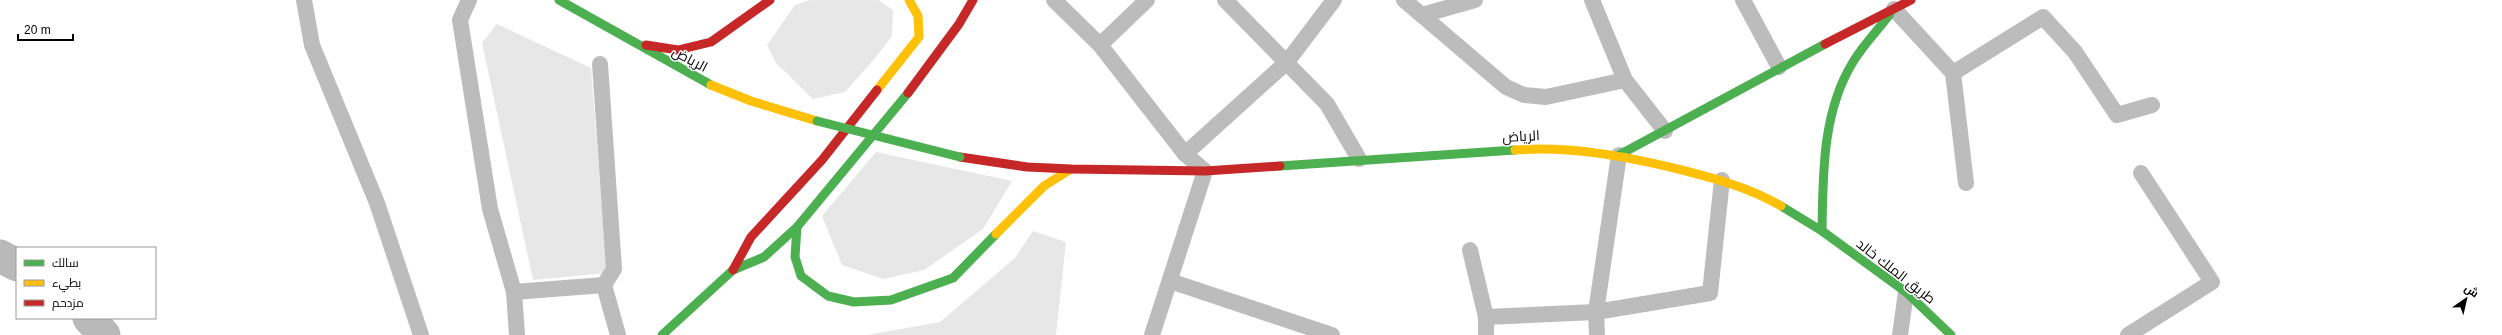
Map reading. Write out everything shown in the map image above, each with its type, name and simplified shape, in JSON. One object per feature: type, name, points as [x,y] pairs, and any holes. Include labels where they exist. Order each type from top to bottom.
[{"type":"street","points":[[304,0],[312,45],[377,203],[421,335]]},
{"type":"street","points":[[469,0],[460,20],[461,28],[490,209],[514,292],[517,335]]},
{"type":"street","name":"الرياض","points":[[559,0],[630,42],[705,83],[751,100],[817,121],[960,157],[1027,167],[1071,169],[1205,170],[1542,148],[1618,154],[1722,180],[1777,204],[1822,231]]},
{"type":"street","points":[[630,42],[678,50],[711,42],[770,0]]},
{"type":"street","points":[[662,335],[733,270],[751,237],[822,160],[919,37],[918,16],[909,0]]},
{"type":"street","points":[[733,270],[764,257],[797,227],[912,89],[959,24],[973,0]]},
{"type":"street","points":[[1054,0],[1100,45],[1185,154],[1205,170],[1152,335]]},
{"type":"street","points":[[1100,45],[1147,0]]},
{"type":"street","points":[[1225,0],[1327,104],[1359,159]]},
{"type":"street","points":[[1185,154],[1287,62],[1334,0]]},
{"type":"street","points":[[1404,0],[1506,87],[1524,96],[1546,97],[1625,80]]},
{"type":"street","points":[[1422,15],[1475,0]]},
{"type":"street","points":[[1592,0],[1625,80],[1665,131]]},
{"type":"street","points":[[1743,0],[1778,67]]},
{"type":"street","points":[[1597,335],[1596,312],[1618,154],[1665,131],[1778,67],[1911,0]]},
{"type":"street","points":[[1894,9],[1953,73],[1966,183]]},
{"type":"street","points":[[1822,231],[1823,174],[1833,108],[1852,63],[1894,9]]},
{"type":"street","points":[[1953,73],[2043,17],[2075,52],[2117,115],[2152,105]]},
{"type":"street","points":[[600,64],[614,269],[604,285],[618,335]]},
{"type":"street","points":[[797,227],[795,257],[801,276],[828,296],[854,302],[891,300],[953,278],[1044,186],[1071,169]]},
{"type":"street","points":[[2128,335],[2212,282],[2141,173]]},
{"type":"street","points":[[1486,317],[1596,312],[1710,293],[1722,180]]},
{"type":"street","name":"طريق الملك خالد","points":[[1822,231],[1906,292],[1951,335]]},
{"type":"street","points":[[1470,250],[1486,317],[1486,335]]},
{"type":"street","points":[[1170,281],[1292,329],[1332,335]]},
{"type":"street","points":[[514,292],[604,285]]},
{"type":"street","points":[[1900,335],[1906,292]]},
{"type":"shaded area","points":[[810,0],[878,0],[893,10],[892,36],[876,57],[845,92],[813,99],[776,63],[767,45],[795,5]]},
{"type":"shaded area","points":[[497,24],[591,68],[607,273],[533,280],[482,43]]},
{"type":"shaded area","points":[[876,152],[1012,181],[983,229],[924,270],[883,279],[842,265],[822,216]]},
{"type":"shaded area","points":[[1033,231],[1066,242],[1056,335],[867,335],[940,322],[1015,258]]},
{"type":"waterway","points":[[0,256],[16,264]]},
{"type":"waterway","points":[[90,319],[104,335]]},
{"type":"traffic: fast","points":[[559,0],[711,85]]},
{"type":"traffic: fast","points":[[1822,231],[1826,144],[1835,102],[1843,81],[1853,62],[1890,14]]},
{"type":"traffic: fast","points":[[1619,155],[1825,44]]},
{"type":"traffic: fast","points":[[662,335],[733,270],[764,257],[797,227],[908,93]]},
{"type":"traffic: fast","points":[[817,121],[960,157]]},
{"type":"traffic: fast","points":[[1280,166],[1515,150]]},
{"type":"traffic: fast","points":[[1781,206],[1822,231],[1906,292],[1951,335]]},
{"type":"traffic: fast","points":[[797,227],[795,257],[801,276],[828,296],[854,302],[891,300],[953,278],[996,234]]},
{"type":"traffic: slow","points":[[877,90],[919,37],[918,16],[909,0]]},
{"type":"traffic: slow","points":[[711,85],[751,101],[817,121]]},
{"type":"traffic: slow","points":[[1515,150],[1556,149],[1597,153],[1638,160],[1678,169],[1744,188],[1781,206]]},
{"type":"traffic: slow","points":[[996,234],[1044,186],[1071,169]]},
{"type":"traffic: jam","points":[[646,45],[678,50],[711,42],[770,0]]},
{"type":"traffic: jam","points":[[908,93],[959,24],[973,0]]},
{"type":"traffic: jam","points":[[1825,44],[1911,0]]},
{"type":"traffic: jam","points":[[733,270],[751,237],[822,160],[877,90]]},
{"type":"traffic: jam","points":[[960,157],[1027,167],[1071,169],[1205,171],[1280,166]]}]
